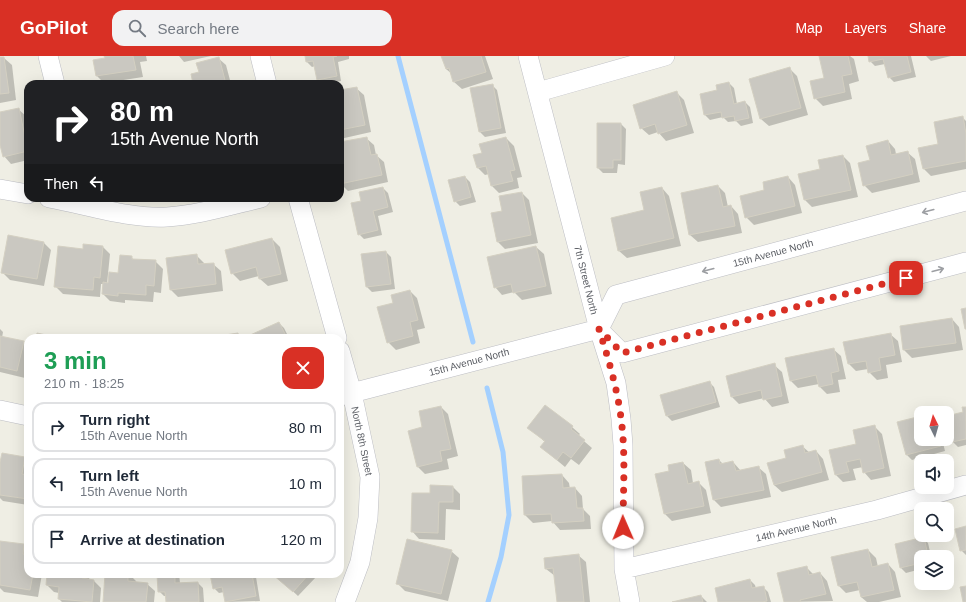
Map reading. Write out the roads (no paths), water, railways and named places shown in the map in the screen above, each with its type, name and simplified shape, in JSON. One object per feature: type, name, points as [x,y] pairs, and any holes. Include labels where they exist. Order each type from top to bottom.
[{"type":"street","points":[[48,56],[54,80]]},
{"type":"street","points":[[260,56],[266,80]]},
{"type":"street","name":"7th Street North","points":[[528,56],[599,329],[616,384],[622,419],[624,569],[630,602]]},
{"type":"street","points":[[538,92],[665,56]]},
{"type":"street","points":[[0,189],[24,193]]},
{"type":"street","name":"15th Avenue North","points":[[346,395],[599,329],[616,295],[966,201]]},
{"type":"street","points":[[80,202],[106,210],[140,216],[167,217],[191,214],[244,202]]},
{"type":"street","points":[[299,202],[335,334]]},
{"type":"street","points":[[599,329],[622,353],[966,262]]},
{"type":"street","name":"North 8th Street","points":[[344,380],[346,395],[370,477],[368,518],[360,562],[346,602]]},
{"type":"street","points":[[0,410],[24,415]]},
{"type":"street","name":"14th Avenue North","points":[[624,569],[877,510],[966,485]]},
{"type":"waterway","points":[[398,56],[473,342]]},
{"type":"waterway","points":[[487,388],[503,452],[509,515],[501,557],[488,602]]}]
